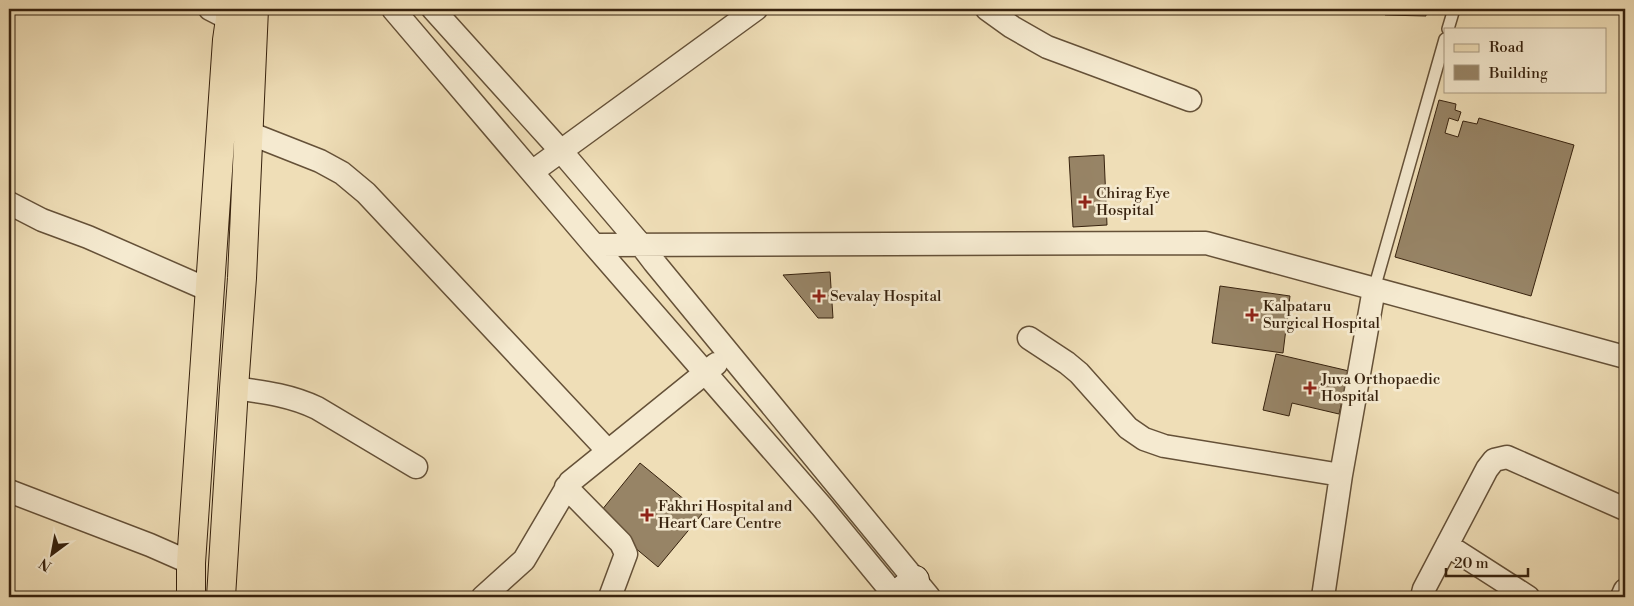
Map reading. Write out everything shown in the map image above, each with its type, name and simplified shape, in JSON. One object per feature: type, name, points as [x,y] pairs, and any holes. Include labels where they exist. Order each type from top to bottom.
[{"type":"main road","points":[[221,597],[242,278],[249,132],[236,15]]},
{"type":"main road","points":[[191,597],[191,563],[227,40],[236,15]]},
{"type":"street","points":[[393,9],[594,245],[822,507],[909,593]]},
{"type":"street","points":[[433,9],[561,150],[641,245],[728,353],[909,593]]},
{"type":"street","points":[[532,172],[756,9]]},
{"type":"street","points":[[987,9],[1012,27],[1047,47],[1190,100]]},
{"type":"street","points":[[249,132],[320,160],[342,173],[366,193],[608,451]]},
{"type":"street","points":[[9,203],[42,220],[88,237],[209,290]]},
{"type":"street","points":[[594,245],[1206,243],[1625,357]]},
{"type":"street","points":[[1323,597],[1341,475],[1374,289]]},
{"type":"street","points":[[1029,338],[1067,362],[1128,428],[1144,439],[1164,446],[1341,475]]},
{"type":"street","points":[[483,597],[524,560],[570,482],[728,353]]},
{"type":"street","points":[[234,388],[300,400],[317,408],[416,467]]},
{"type":"street","points":[[1422,597],[1424,589],[1447,545],[1487,469],[1494,460],[1506,457],[1625,509]]},
{"type":"street","points":[[566,487],[621,544],[626,554],[610,597]]},
{"type":"street","points":[[9,490],[191,563]]},
{"type":"street","points":[[1447,545],[1528,597]]},
{"type":"street","points":[[1622,597],[1625,590]]},
{"type":"lane","points":[[1448,28],[1454,9]]},
{"type":"lane","points":[[1374,289],[1444,43]]},
{"type":"building","points":[[1385,9],[1426,9],[1426,16],[1385,15]]},
{"type":"building","points":[[1439,100],[1456,104],[1455,110],[1461,112],[1458,121],[1449,118],[1445,133],[1458,137],[1463,121],[1477,124],[1479,118],[1574,145],[1531,296],[1395,257]]},
{"type":"building","points":[[1104,155],[1107,225],[1073,227],[1069,157]]},
{"type":"building","points":[[830,272],[833,318],[818,318],[783,275]]},
{"type":"building","points":[[1220,286],[1290,296],[1283,353],[1212,343]]},
{"type":"building","points":[[1276,354],[1349,371],[1339,414],[1292,403],[1289,416],[1263,410]]},
{"type":"building","points":[[640,463],[702,514],[658,567],[597,516]]},
{"type":"place","name":"Chirag Eye Hospital","points":[[1085,202]]},
{"type":"place","name":"Sevalay Hospital","points":[[819,296]]},
{"type":"place","name":"Kalpataru Surgical Hospital","points":[[1252,315]]},
{"type":"place","name":"Juva Orthopaedic Hospital","points":[[1310,388]]},
{"type":"place","name":"Fakhri Hospital and Heart Care Centre","points":[[647,515]]}]
